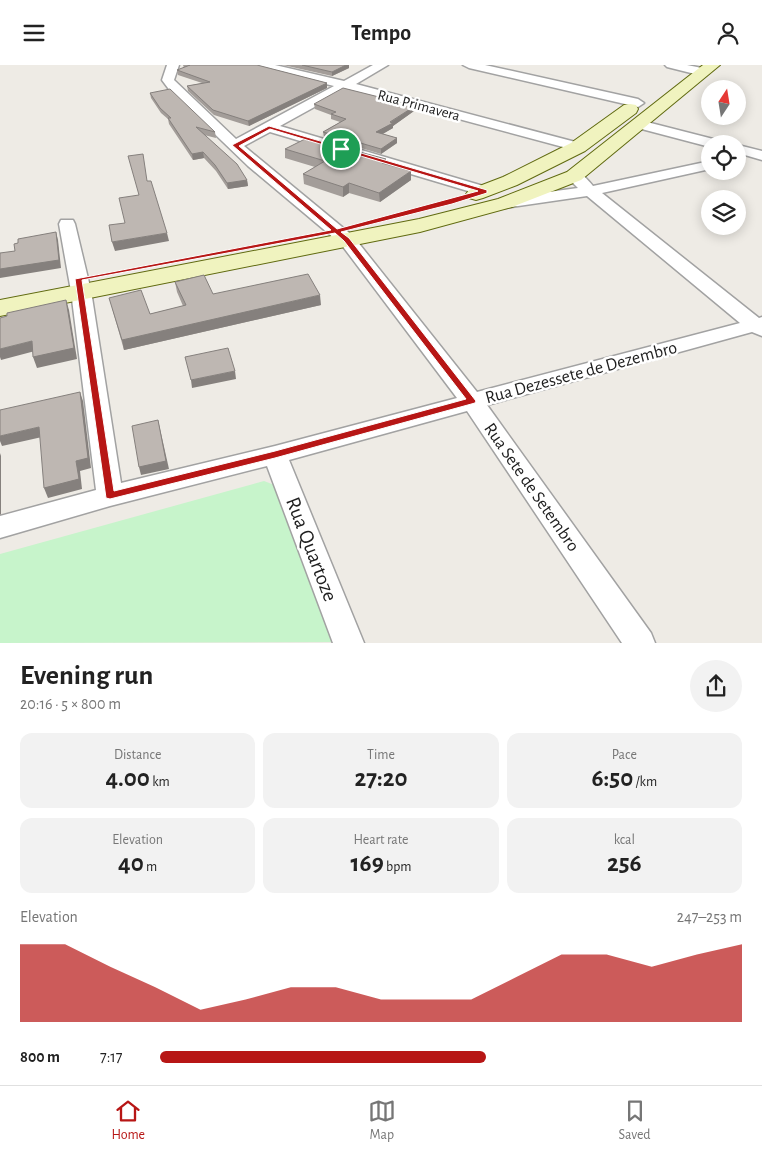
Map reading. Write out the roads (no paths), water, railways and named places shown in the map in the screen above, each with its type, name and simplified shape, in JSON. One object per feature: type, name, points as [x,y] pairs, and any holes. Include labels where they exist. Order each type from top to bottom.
[{"type":"main road","points":[[341,235],[450,202],[510,181],[578,147],[691,67]]},
{"type":"main road","points":[[0,293],[80,285],[341,235],[420,225],[505,203],[574,176],[639,124],[691,67]]},
{"type":"main road","points":[[0,308],[80,285]]},
{"type":"street","name":"Rua Sete de Setembro","points":[[173,65],[168,80],[175,89],[235,145],[341,235],[472,401],[640,643]]},
{"type":"street","name":"Rua Primavera","points":[[260,65],[345,85],[578,147]]},
{"type":"street","points":[[235,145],[382,65]]},
{"type":"street","points":[[469,65],[638,103]]},
{"type":"street","points":[[639,124],[701,140]]},
{"type":"street","points":[[269,127],[484,191]]},
{"type":"street","points":[[746,151],[761,155]]},
{"type":"street","points":[[746,158],[761,155]]},
{"type":"street","points":[[505,203],[590,191],[701,167]]},
{"type":"street","points":[[574,176],[590,191],[760,326]]},
{"type":"street","points":[[67,223],[80,285],[110,496]]},
{"type":"street","name":"Rua Dezessete de Dezembro","points":[[0,527],[110,496],[275,455],[472,401],[760,326]]},
{"type":"street","name":"Rua Quartoze","points":[[275,455],[348,643]]}]
